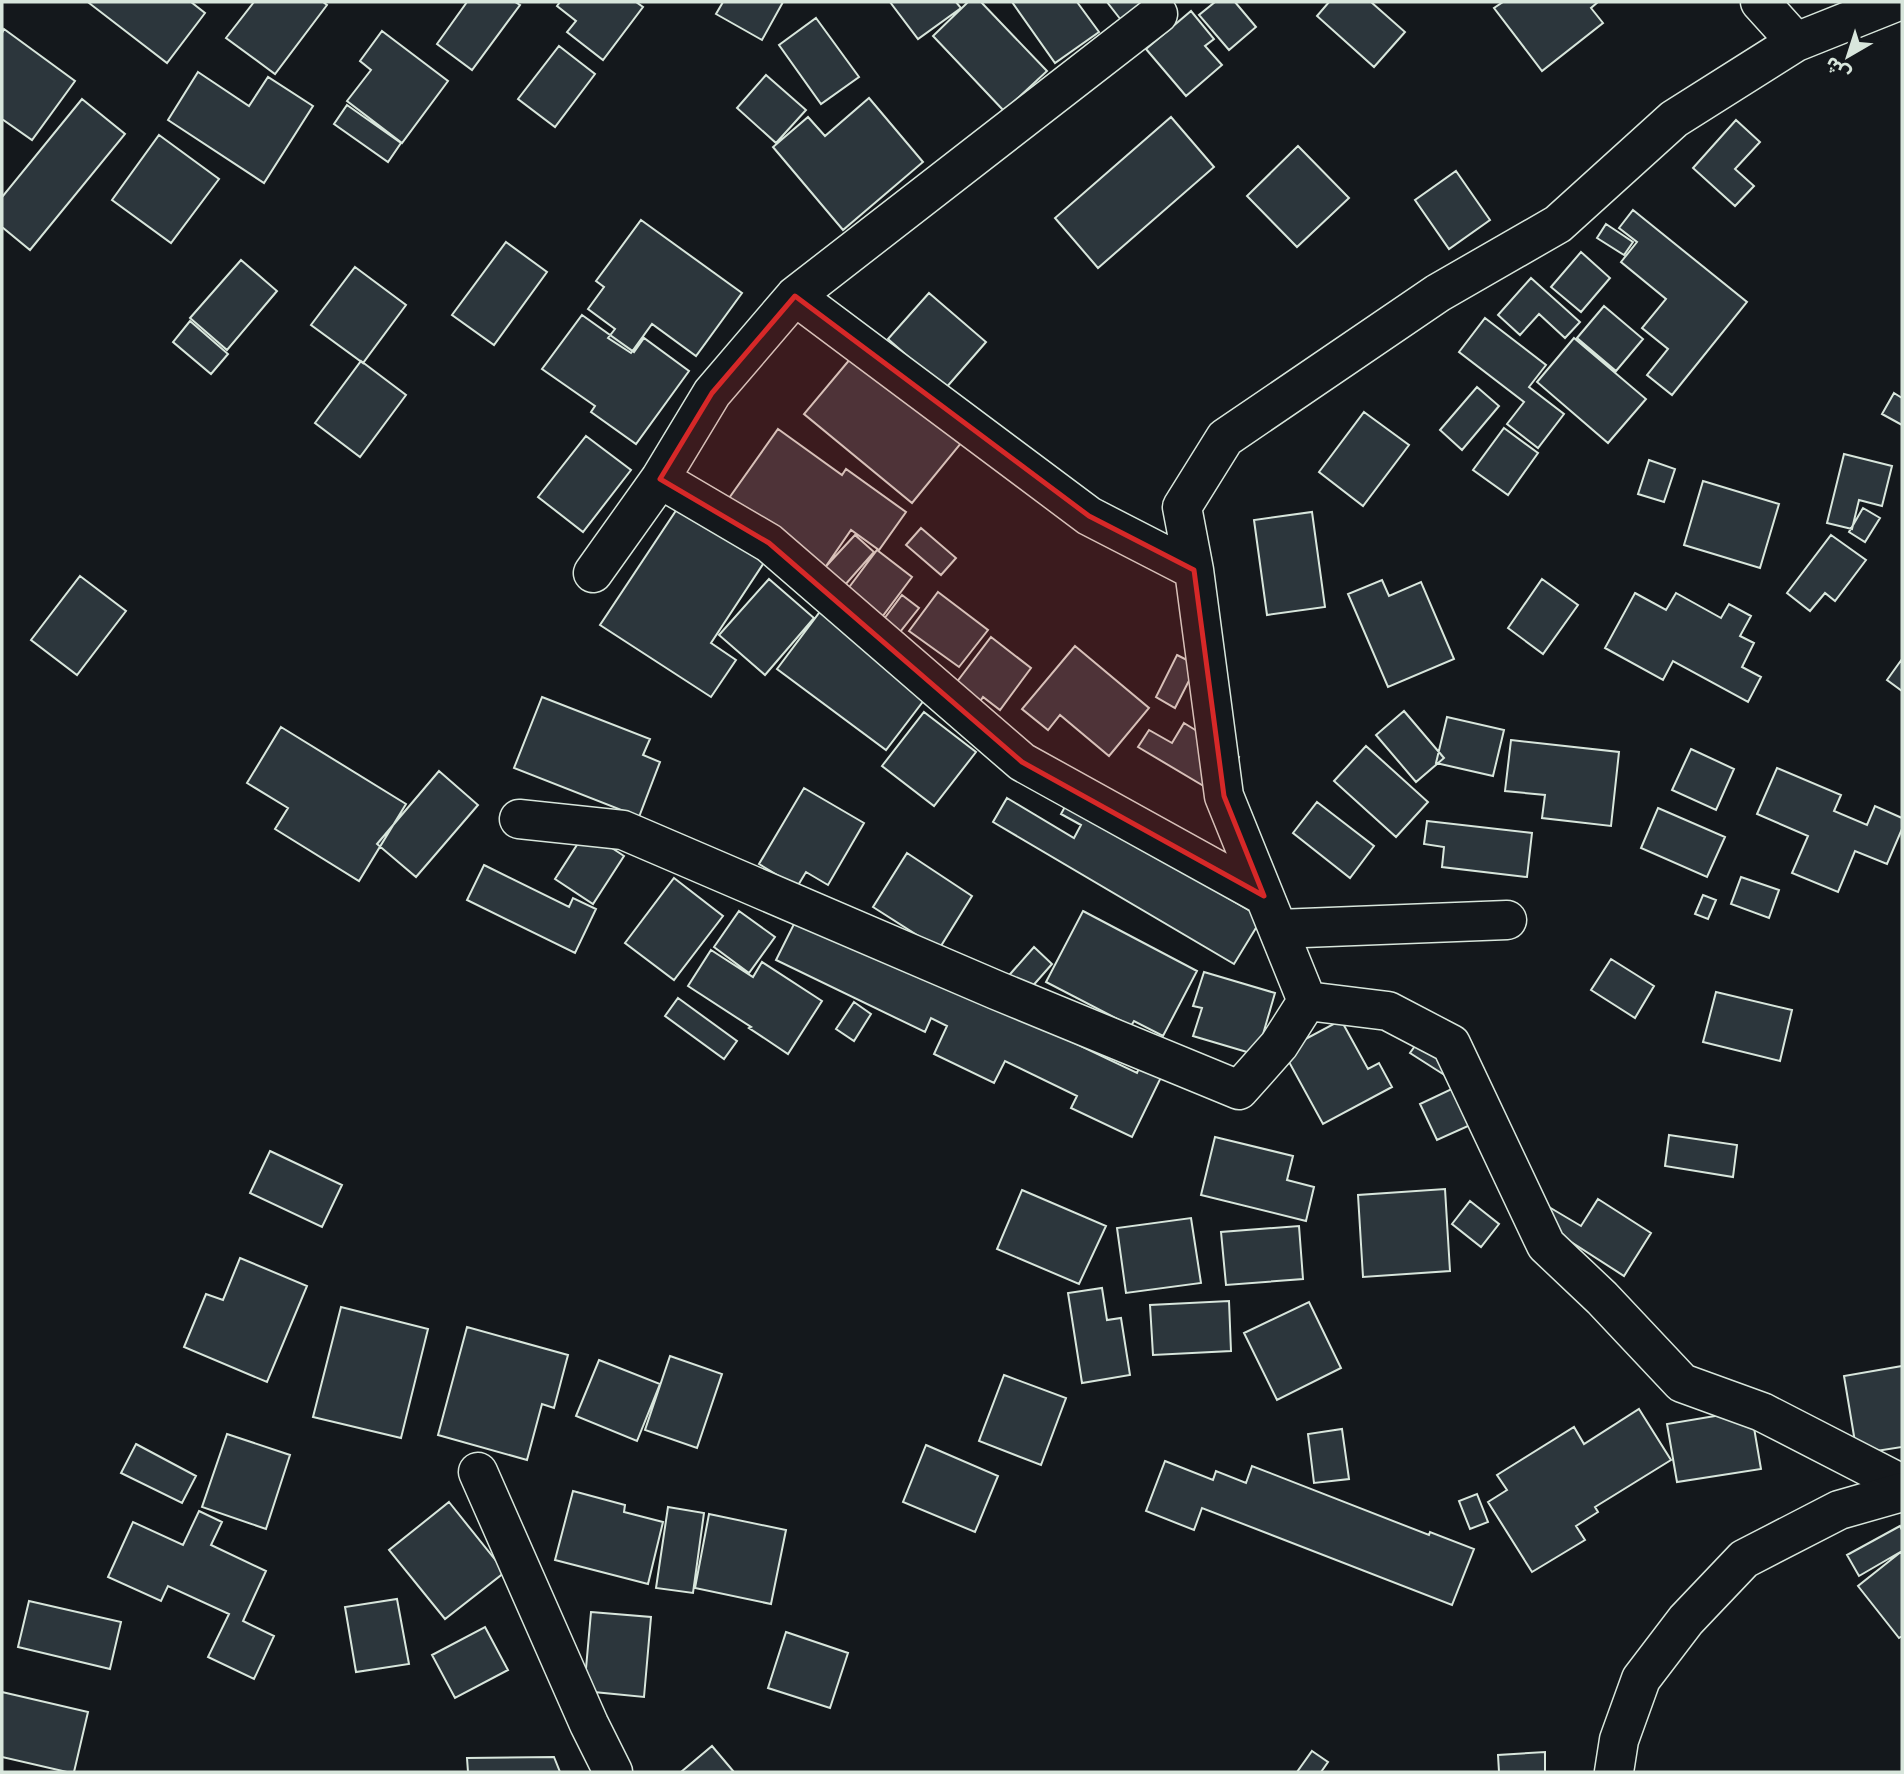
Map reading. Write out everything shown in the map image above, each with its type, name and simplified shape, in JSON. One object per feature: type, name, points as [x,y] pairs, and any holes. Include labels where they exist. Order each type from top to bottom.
[{"type":"street","points":[[1760,2],[1796,41]]},
{"type":"street","points":[[1307,1001],[1224,796],[1194,570],[1182,507],[1225,438],[1438,293],[1558,224],[1674,119],[1796,41],[1896,2]]},
{"type":"street","points":[[593,573],[660,479],[712,393],[795,296],[1158,14]]},
{"type":"street","points":[[795,296],[1089,516],[1194,570]]},
{"type":"street","points":[[660,479],[769,543],[1022,762],[1271,913],[1507,920]]},
{"type":"street","points":[[519,819],[623,830],[1239,1090],[1279,1045],[1307,1001]]},
{"type":"street","points":[[1307,1001],[1388,1011],[1451,1044],[1546,1245],[1602,1297],[1682,1383],[1762,1412],[1902,1484]]},
{"type":"street","points":[[478,1472],[589,1724],[613,1772]]},
{"type":"street","points":[[1614,1772],[1619,1740],[1641,1679],[1686,1620],[1744,1559],[1839,1510],[1902,1492]]},
{"type":"highlighted area","points":[[795,296],[1089,516],[1194,570],[1224,796],[1264,896],[1022,762],[769,543],[660,479],[712,393]]},
{"type":"building","points":[[90,2],[191,2],[205,13],[167,63]]},
{"type":"building","points":[[254,2],[323,2],[327,5],[275,74],[226,38]]},
{"type":"building","points":[[467,2],[515,2],[520,5],[472,70],[437,44]]},
{"type":"building","points":[[560,2],[636,2],[643,7],[603,60],[567,32],[576,21],[557,6]]},
{"type":"building","points":[[723,2],[783,2],[762,40],[716,14]]},
{"type":"building","points":[[890,2],[956,2],[961,8],[918,39]]},
{"type":"building","points":[[968,2],[981,2],[1047,71],[1004,111],[933,36]]},
{"type":"building","points":[[1012,2],[1077,2],[1099,32],[1055,63]]},
{"type":"building","points":[[1107,2],[1147,2],[1121,20]]},
{"type":"building","points":[[1215,2],[1235,2],[1256,27],[1229,50],[1199,15]]},
{"type":"building","points":[[1329,2],[1371,2],[1405,32],[1374,67],[1317,16]]},
{"type":"building","points":[[1503,2],[1598,2],[1591,8],[1603,23],[1542,71],[1494,8]]},
{"type":"building","points":[[1191,11],[1214,39],[1205,46],[1222,65],[1186,96],[1146,49]]},
{"type":"building","points":[[816,18],[859,77],[821,104],[779,45]]},
{"type":"building","points":[[4,29],[75,81],[32,140],[2,119]]},
{"type":"building","points":[[382,31],[448,81],[402,143],[347,101],[371,70],[360,61]]},
{"type":"building","points":[[559,46],[595,74],[555,127],[518,99]]},
{"type":"building","points":[[198,72],[249,106],[268,77],[313,106],[264,183],[168,120]]},
{"type":"building","points":[[766,75],[806,110],[776,143],[737,108]]},
{"type":"building","points":[[869,98],[923,162],[843,230],[773,147],[808,117],[825,136]]},
{"type":"building","points":[[82,99],[125,134],[30,250],[2,227],[2,197]]},
{"type":"building","points":[[347,105],[401,143],[388,162],[334,124]]},
{"type":"building","points":[[1171,117],[1214,167],[1098,268],[1055,218]]},
{"type":"building","points":[[1736,120],[1760,142],[1735,169],[1754,186],[1735,206],[1693,168]]},
{"type":"building","points":[[159,135],[219,179],[171,243],[112,200]]},
{"type":"building","points":[[1298,146],[1349,198],[1297,247],[1247,196]]},
{"type":"building","points":[[1456,171],[1490,220],[1449,249],[1415,200]]},
{"type":"building","points":[[1633,210],[1747,302],[1672,395],[1647,375],[1668,349],[1642,328],[1666,299],[1621,262],[1637,242],[1619,228]]},
{"type":"building","points":[[641,220],[742,293],[696,356],[652,324],[631,353],[608,338],[615,329],[588,309],[604,287],[596,281]]},
{"type":"building","points":[[1606,224],[1633,242],[1624,255],[1597,238]]},
{"type":"building","points":[[506,242],[547,272],[494,345],[452,315]]},
{"type":"building","points":[[1581,252],[1610,278],[1581,312],[1551,287]]},
{"type":"building","points":[[241,260],[277,291],[227,350],[190,318]]},
{"type":"building","points":[[355,267],[406,305],[363,363],[311,325]]},
{"type":"building","points":[[1531,278],[1580,322],[1565,338],[1539,314],[1520,335],[1498,315]]},
{"type":"building","points":[[929,293],[986,342],[945,389],[888,339]]},
{"type":"building","points":[[1604,306],[1643,339],[1616,371],[1577,338]]},
{"type":"building","points":[[582,315],[634,352],[644,338],[689,371],[636,444],[591,412],[595,406],[542,369]]},
{"type":"building","points":[[1485,318],[1546,365],[1529,387],[1564,414],[1538,448],[1507,424],[1524,402],[1459,352]]},
{"type":"building","points":[[190,321],[228,354],[211,374],[173,342]]},
{"type":"building","points":[[1574,338],[1646,399],[1608,443],[1537,382]]},
{"type":"building","points":[[856,352],[962,442],[912,503],[804,414]]},
{"type":"building","points":[[361,361],[406,395],[360,457],[315,423]]},
{"type":"building","points":[[1477,387],[1499,406],[1462,450],[1440,430]]},
{"type":"building","points":[[1894,393],[1902,398],[1902,425],[1882,414]]},
{"type":"building","points":[[1364,412],[1409,445],[1363,506],[1319,472]]},
{"type":"building","points":[[1504,428],[1538,453],[1508,495],[1473,470]]},
{"type":"building","points":[[778,429],[842,475],[846,469],[906,512],[879,550],[851,530],[824,569],[727,501]]},
{"type":"building","points":[[586,436],[631,470],[583,532],[538,497]]},
{"type":"building","points":[[1844,454],[1892,466],[1882,506],[1859,500],[1852,529],[1827,523]]},
{"type":"building","points":[[1649,460],[1675,469],[1664,502],[1638,494]]},
{"type":"building","points":[[1703,481],[1779,504],[1760,568],[1684,545]]},
{"type":"building","points":[[681,503],[769,555],[711,643],[736,660],[711,697],[600,625]]},
{"type":"building","points":[[1863,508],[1880,518],[1865,542],[1849,532]]},
{"type":"building","points":[[1312,512],[1325,607],[1267,615],[1254,520]]},
{"type":"building","points":[[921,528],[956,558],[941,575],[906,545]]},
{"type":"building","points":[[855,535],[874,552],[837,594],[817,576]]},
{"type":"building","points":[[1831,535],[1866,560],[1835,601],[1825,593],[1810,611],[1787,593]]},
{"type":"building","points":[[877,550],[912,577],[879,621],[844,594]]},
{"type":"building","points":[[80,576],[126,611],[77,675],[31,640]]},
{"type":"building","points":[[769,579],[814,618],[765,675],[719,635]]},
{"type":"building","points":[[1542,579],[1578,605],[1543,654],[1508,628]]},
{"type":"building","points":[[1382,580],[1389,596],[1421,582],[1454,659],[1388,687],[1348,594]]},
{"type":"building","points":[[938,592],[988,630],[959,667],[909,631]]},
{"type":"building","points":[[1635,593],[1666,610],[1676,593],[1721,618],[1729,604],[1751,616],[1740,636],[1754,643],[1742,667],[1761,677],[1748,702],[1673,661],[1663,680],[1605,648]]},
{"type":"building","points":[[902,595],[919,608],[900,632],[884,619]]},
{"type":"building","points":[[822,609],[931,691],[886,750],[777,669]]},
{"type":"building","points":[[991,637],[1031,668],[1000,710],[983,697],[977,706],[953,687]]},
{"type":"building","points":[[1075,646],[1149,708],[1109,756],[1060,715],[1048,730],[1022,709]]},
{"type":"building","points":[[1177,655],[1197,665],[1175,708],[1156,697]]},
{"type":"building","points":[[1902,659],[1902,691],[1887,680]]},
{"type":"building","points":[[542,697],[650,739],[643,755],[660,762],[639,817],[514,768]]},
{"type":"building","points":[[1404,711],[1444,758],[1416,782],[1376,735]]},
{"type":"building","points":[[924,712],[976,752],[934,806],[882,766]]},
{"type":"building","points":[[1447,717],[1504,730],[1493,776],[1436,763]]},
{"type":"building","points":[[1184,723],[1239,757],[1217,794],[1138,747],[1149,730],[1172,743]]},
{"type":"building","points":[[281,727],[406,804],[359,881],[275,829],[288,808],[247,783]]},
{"type":"building","points":[[1511,740],[1619,752],[1611,826],[1542,818],[1545,795],[1505,791]]},
{"type":"building","points":[[1366,746],[1428,802],[1396,837],[1334,781]]},
{"type":"building","points":[[1691,749],[1734,769],[1716,810],[1672,790]]},
{"type":"building","points":[[1777,768],[1841,795],[1834,811],[1867,825],[1875,806],[1902,818],[1902,829],[1887,864],[1855,851],[1838,892],[1792,873],[1808,836],[1757,814]]},
{"type":"building","points":[[439,771],[478,805],[416,877],[377,844]]},
{"type":"building","points":[[804,788],[864,823],[828,885],[806,872],[797,887],[759,864]]},
{"type":"building","points":[[1007,798],[1074,838],[1081,825],[1061,814],[1067,803],[1262,918],[1234,964],[993,822]]},
{"type":"building","points":[[1317,802],[1374,846],[1350,878],[1293,833]]},
{"type":"building","points":[[1658,808],[1725,837],[1707,877],[1641,848]]},
{"type":"building","points":[[1427,821],[1532,833],[1527,877],[1442,867],[1444,847],[1424,844]]},
{"type":"building","points":[[586,831],[624,856],[593,904],[555,879]]},
{"type":"building","points":[[907,853],[972,896],[939,949],[873,907]]},
{"type":"building","points":[[484,865],[569,907],[573,898],[596,909],[575,953],[467,900]]},
{"type":"building","points":[[1741,877],[1779,890],[1769,918],[1731,904]]},
{"type":"building","points":[[674,878],[723,916],[674,980],[625,943]]},
{"type":"building","points":[[1703,895],[1716,900],[1708,919],[1695,914]]},
{"type":"building","points":[[739,911],[775,937],[749,973],[714,947]]},
{"type":"building","points":[[1083,911],[1197,971],[1163,1036],[1134,1021],[1131,1026],[1046,982]]},
{"type":"building","points":[[800,912],[1137,1073],[1145,1055],[1167,1065],[1132,1137],[1071,1108],[1077,1096],[1005,1061],[994,1083],[934,1054],[947,1026],[931,1018],[925,1032],[776,960]]},
{"type":"building","points":[[1034,947],[1052,964],[1023,997],[1004,981]]},
{"type":"building","points":[[711,950],[753,977],[762,962],[822,1001],[788,1054],[688,986]]},
{"type":"building","points":[[1611,959],[1654,986],[1635,1018],[1591,990]]},
{"type":"building","points":[[1204,972],[1275,993],[1257,1055],[1193,1036],[1202,1008],[1193,1006]]},
{"type":"building","points":[[1716,992],[1792,1010],[1780,1061],[1703,1042]]},
{"type":"building","points":[[678,998],[737,1041],[724,1059],[665,1016]]},
{"type":"building","points":[[854,1002],[871,1014],[854,1041],[836,1029]]},
{"type":"building","points":[[1341,1020],[1368,1069],[1379,1063],[1392,1087],[1323,1124],[1283,1051]]},
{"type":"building","points":[[1422,1036],[1458,1059],[1446,1076],[1410,1053]]},
{"type":"building","points":[[1460,1085],[1477,1122],[1437,1140],[1420,1104]]},
{"type":"building","points":[[1669,1135],[1737,1145],[1733,1177],[1665,1166]]},
{"type":"building","points":[[1215,1137],[1293,1156],[1287,1180],[1314,1187],[1306,1221],[1201,1195]]},
{"type":"building","points":[[270,1151],[342,1185],[322,1227],[250,1193]]},
{"type":"building","points":[[1445,1189],[1450,1271],[1363,1277],[1358,1195]]},
{"type":"building","points":[[1022,1190],[1106,1226],[1079,1284],[997,1249]]},
{"type":"building","points":[[1598,1199],[1651,1233],[1624,1276],[1540,1222],[1549,1207],[1581,1226]]},
{"type":"building","points":[[1470,1201],[1499,1224],[1481,1247],[1452,1224]]},
{"type":"building","points":[[1191,1218],[1201,1283],[1126,1293],[1117,1228]]},
{"type":"building","points":[[1299,1226],[1303,1279],[1226,1285],[1221,1232]]},
{"type":"building","points":[[240,1258],[307,1286],[267,1382],[184,1347],[206,1294],[223,1300]]},
{"type":"building","points":[[1102,1288],[1107,1320],[1121,1318],[1130,1375],[1082,1383],[1068,1293]]},
{"type":"building","points":[[1229,1301],[1231,1351],[1153,1355],[1150,1305]]},
{"type":"building","points":[[1309,1302],[1341,1368],[1277,1400],[1244,1333]]},
{"type":"building","points":[[341,1307],[428,1329],[401,1438],[313,1417]]},
{"type":"building","points":[[467,1327],[568,1355],[554,1408],[542,1404],[527,1460],[438,1435]]},
{"type":"building","points":[[670,1356],[722,1374],[697,1448],[645,1430]]},
{"type":"building","points":[[599,1360],[660,1384],[637,1441],[576,1416]]},
{"type":"building","points":[[1902,1366],[1902,1447],[1857,1454],[1844,1376]]},
{"type":"building","points":[[1004,1375],[1066,1398],[1041,1465],[979,1441]]},
{"type":"building","points":[[1639,1409],[1671,1460],[1595,1507],[1598,1512],[1576,1526],[1585,1540],[1532,1572],[1488,1502],[1507,1490],[1497,1475],[1574,1427],[1584,1444]]},
{"type":"building","points":[[1751,1410],[1761,1469],[1677,1482],[1667,1424]]},
{"type":"building","points":[[1342,1429],[1349,1479],[1314,1483],[1308,1434]]},
{"type":"building","points":[[227,1434],[290,1455],[266,1529],[202,1507]]},
{"type":"building","points":[[136,1444],[196,1476],[182,1503],[121,1473]]},
{"type":"building","points":[[926,1445],[998,1476],[975,1532],[903,1502]]},
{"type":"building","points":[[1165,1461],[1213,1480],[1216,1471],[1246,1483],[1252,1466],[1429,1535],[1430,1532],[1474,1549],[1452,1605],[1202,1508],[1194,1530],[1146,1511]]},
{"type":"building","points":[[573,1491],[625,1505],[624,1512],[663,1522],[648,1584],[555,1560]]},
{"type":"building","points":[[1477,1494],[1488,1522],[1470,1529],[1459,1501]]},
{"type":"building","points":[[449,1502],[505,1572],[445,1619],[389,1550]]},
{"type":"building","points":[[668,1507],[704,1513],[693,1593],[656,1588]]},
{"type":"building","points":[[199,1511],[222,1522],[211,1545],[266,1571],[243,1621],[274,1636],[254,1679],[208,1657],[229,1614],[168,1586],[161,1601],[108,1577],[133,1522],[183,1545]]},
{"type":"building","points":[[709,1514],[786,1530],[771,1604],[695,1588]]},
{"type":"building","points":[[1900,1526],[1902,1551],[1859,1576],[1847,1555]]},
{"type":"building","points":[[1902,1551],[1902,1636],[1899,1638],[1858,1586]]},
{"type":"building","points":[[397,1599],[409,1664],[356,1672],[345,1607]]},
{"type":"building","points":[[29,1601],[121,1622],[110,1669],[18,1647]]},
{"type":"building","points":[[591,1612],[651,1617],[644,1697],[584,1691]]},
{"type":"building","points":[[485,1627],[508,1670],[455,1698],[432,1655]]},
{"type":"building","points":[[786,1632],[848,1653],[830,1708],[768,1688]]},
{"type":"building","points":[[2,1692],[88,1712],[74,1772],[2,1757]]},
{"type":"building","points":[[712,1746],[734,1772],[681,1772]]},
{"type":"building","points":[[1312,1751],[1328,1762],[1321,1772],[1297,1772]]},
{"type":"building","points":[[1545,1752],[1545,1772],[1499,1772],[1498,1755]]},
{"type":"building","points":[[554,1757],[560,1772],[468,1772],[467,1758]]}]
